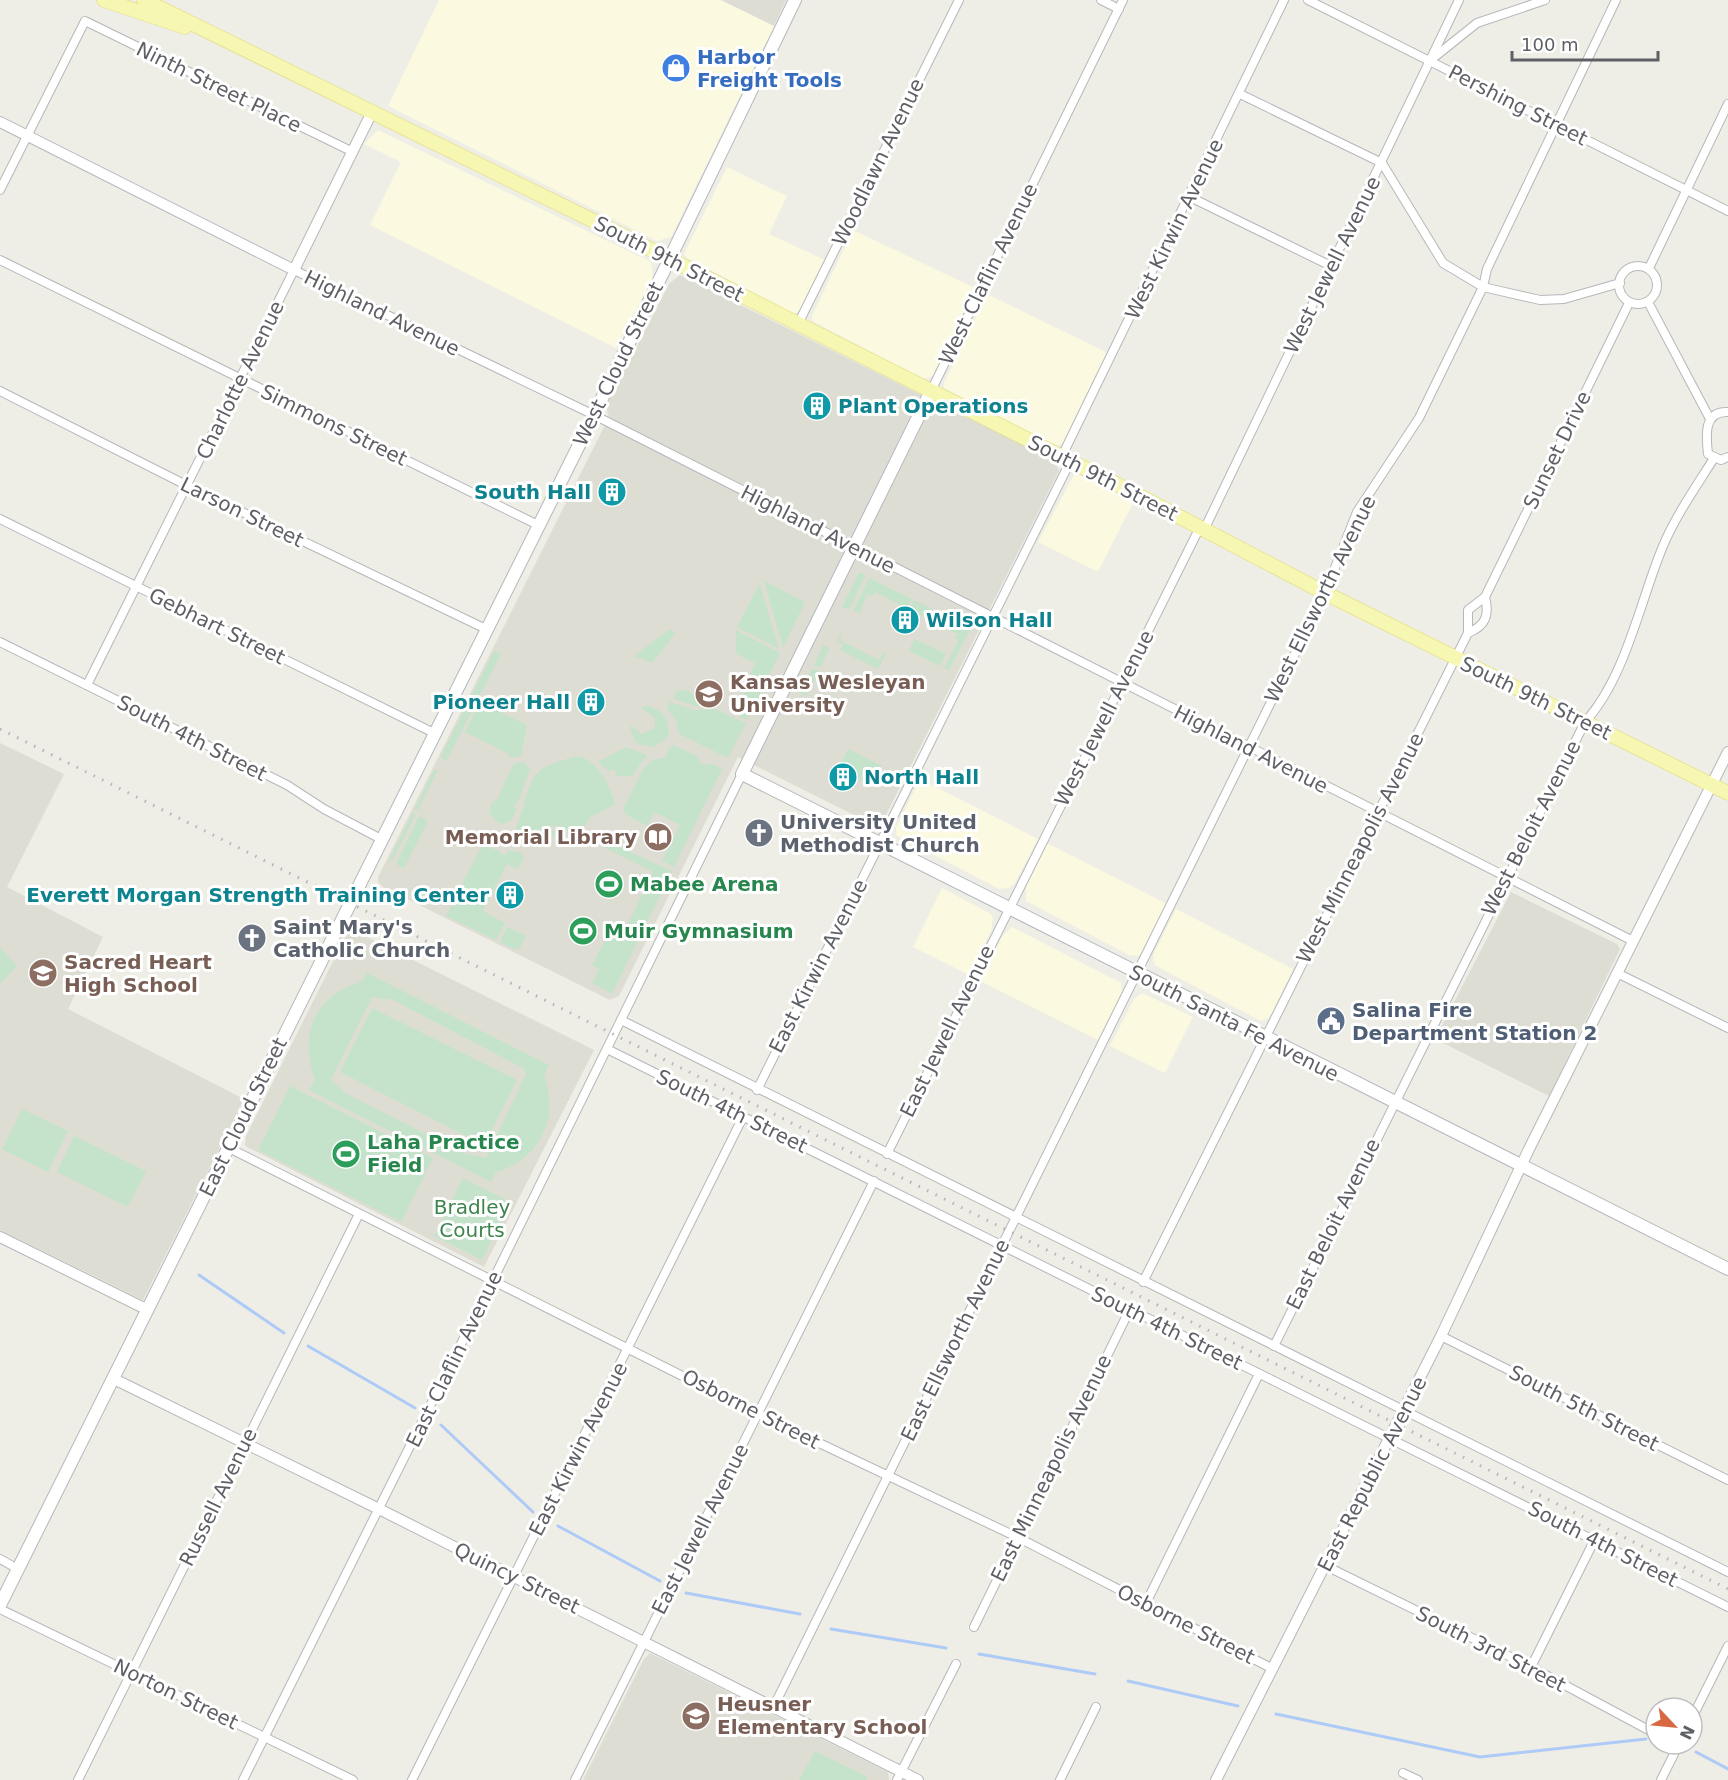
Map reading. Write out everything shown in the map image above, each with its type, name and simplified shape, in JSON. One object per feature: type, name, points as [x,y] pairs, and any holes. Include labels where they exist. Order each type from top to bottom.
[{"type":"main road","name":"South 9th Street","points":[[104,0],[218,38]]},
{"type":"main road","name":"South 9th Street","points":[[144,0],[669,259],[1066,458],[1325,593],[1728,793]]},
{"type":"main road","name":"West Cloud Street","points":[[486,629],[594,415],[795,0]]},
{"type":"main road","name":"West Claflin Avenue","points":[[742,774],[931,391]]},
{"type":"main road","name":"East Cloud Street","points":[[0,1607],[486,629]]},
{"type":"main road","name":"South Santa Fe Avenue","points":[[742,774],[1136,974],[1728,1269]]},
{"type":"street","name":"Woodlawn Avenue","points":[[798,324],[958,0]]},
{"type":"street","points":[[1101,0],[1119,9]]},
{"type":"street","name":"West Claflin Avenue","points":[[931,391],[1123,0]]},
{"type":"street","name":"West Kirwin Avenue","points":[[880,843],[992,618],[1284,0]]},
{"type":"street","name":"Pershing Street","points":[[1308,0],[1728,211]]},
{"type":"street","name":"West Jewell Avenue","points":[[1008,908],[1202,528],[1382,163],[1459,0]]},
{"type":"street","points":[[1430,61],[1477,23],[1545,0]]},
{"type":"street","name":"West Ellsworth Avenue","points":[[1136,974],[1325,593],[1357,512],[1419,418],[1483,287],[1487,269],[1616,0]]},
{"type":"street","name":"Ninth Street Place","points":[[27,135],[85,21],[353,152]]},
{"type":"street","points":[[1240,94],[1382,163],[1443,263],[1483,287],[1540,300],[1564,299],[1620,283]]},
{"type":"street","points":[[1649,268],[1728,104]]},
{"type":"street","name":"Charlotte Avenue","points":[[87,685],[188,486],[372,112]]},
{"type":"street","name":"Highland Avenue","points":[[0,122],[294,270],[594,415],[1633,941]]},
{"type":"street","points":[[0,190],[27,135]]},
{"type":"street","points":[[1190,197],[1331,266]]},
{"type":"street","name":"Simmons Street","points":[[0,260],[538,525]]},
{"type":"street","points":[[1636,266],[1649,268],[1654,273],[1656,285],[1653,298],[1648,302],[1635,305],[1629,303],[1621,294],[1621,277],[1636,266]]},
{"type":"street","points":[[1648,302],[1710,418],[1706,437],[1708,454],[1721,460],[1728,457]]},
{"type":"street","name":"Sunset Drive","points":[[1456,657],[1468,633],[1468,610],[1485,597],[1629,303]]},
{"type":"street","name":"Larson Street","points":[[0,391],[188,486],[486,629]]},
{"type":"street","points":[[1710,418],[1716,414],[1728,412]]},
{"type":"street","name":"West Beloit Avenue","points":[[1393,1102],[1585,722],[1595,711],[1627,649],[1663,545],[1684,505],[1714,458]]},
{"type":"street","name":"Gebhart Street","points":[[0,519],[434,733]]},
{"type":"street","name":"Sunset Drive","points":[[1468,633],[1482,626],[1486,620],[1485,597]]},
{"type":"street","name":"South 4th Street","points":[[0,642],[287,785],[324,809],[381,838]]},
{"type":"street","name":"West Minneapolis Avenue","points":[[1265,1038],[1456,657]]},
{"type":"street","name":"East Republic Avenue","points":[[1216,1780],[1441,1336],[1521,1166],[1728,752]]},
{"type":"street","name":"East Claflin Avenue","points":[[243,1780],[380,1509],[742,774]]},
{"type":"street","name":"East Kirwin Avenue","points":[[757,1090],[880,843]]},
{"type":"street","name":"East Jewell Avenue","points":[[887,1154],[1008,908]]},
{"type":"street","points":[[1617,973],[1728,1028]]},
{"type":"street","name":"East Ellsworth Avenue","points":[[774,1707],[1136,974]]},
{"type":"street","name":"South 4th Street","points":[[621,1020],[757,1090],[1728,1572]]},
{"type":"street","points":[[1143,1282],[1265,1038]]},
{"type":"street","name":"South 4th Street","points":[[607,1049],[1728,1607]]},
{"type":"street","name":"East Beloit Avenue","points":[[1274,1346],[1393,1102]]},
{"type":"street","name":"East Kirwin Avenue","points":[[412,1780],[743,1117]]},
{"type":"street","name":"Osborne Street","points":[[229,1148],[887,1477],[1017,1537],[1273,1669]]},
{"type":"street","name":"East Jewell Avenue","points":[[575,1780],[874,1181]]},
{"type":"street","name":"Russell Avenue","points":[[78,1780],[359,1214]]},
{"type":"street","points":[[0,1237],[148,1310]]},
{"type":"street","name":"East Minneapolis Avenue","points":[[974,1627],[1130,1310]]},
{"type":"street","name":"South 5th Street","points":[[1441,1336],[1728,1480]]},
{"type":"street","points":[[1146,1602],[1259,1374]]},
{"type":"street","name":"Quincy Street","points":[[114,1379],[644,1640],[774,1707],[899,1776],[918,1780]]},
{"type":"street","points":[[1531,1667],[1595,1539]]},
{"type":"street","points":[[0,1559],[18,1569]]},
{"type":"street","name":"South 3rd Street","points":[[1326,1566],[1531,1667],[1644,1728]]},
{"type":"street","name":"Norton Street","points":[[0,1607],[353,1780]]},
{"type":"street","points":[[1703,1696],[1728,1646]]},
{"type":"street","points":[[899,1776],[956,1664]]},
{"type":"street","points":[[1059,1780],[1096,1707]]},
{"type":"street","points":[[1661,1780],[1672,1756]]},
{"type":"street","points":[[1404,1773],[1418,1780]]},
{"type":"shaded area","points":[[439,0],[721,0],[774,26],[671,237],[657,241],[388,106]]},
{"type":"shaded area","points":[[721,0],[786,0],[774,26]]},
{"type":"shaded area","points":[[378,130],[651,262],[653,278],[616,348],[370,225],[401,162],[364,144]]},
{"type":"shaded area","points":[[727,167],[787,196],[769,234],[825,260],[799,312],[794,314],[684,254]]},
{"type":"shaded area","points":[[853,230],[975,288],[933,376],[923,379],[812,321],[812,316]]},
{"type":"shaded area","name":"Kansas Wesleyan University","points":[[680,275],[1055,461],[1059,471],[883,821],[879,825],[868,822],[738,757],[619,996],[610,1000],[383,887],[378,882],[378,877],[609,417],[606,406],[669,284]]},
{"type":"shaded area","points":[[987,294],[1108,353],[1066,441],[1060,445],[1055,445],[944,388],[944,383]]},
{"type":"shaded area","points":[[1075,473],[1134,501],[1098,572],[1038,542]]},
{"type":"shaded area","points":[[0,743],[64,774],[7,887],[103,937],[68,1009],[244,1099],[143,1300],[0,1230]]},
{"type":"shaded area","points":[[920,779],[1038,839],[1015,883],[1009,888],[999,889],[896,835],[896,828]]},
{"type":"shaded area","points":[[1047,843],[1167,904],[1138,956],[1129,955],[1026,901],[1026,885]]},
{"type":"shaded area","points":[[942,888],[991,914],[993,918],[991,931],[969,975],[913,947]]},
{"type":"shaded area","points":[[1511,892],[1617,944],[1620,949],[1549,1096],[1435,1039]]},
{"type":"shaded area","points":[[1176,909],[1293,969],[1269,1018],[1261,1021],[1156,966],[1153,960],[1154,953]]},
{"type":"shaded area","points":[[1012,927],[1121,983],[1122,993],[1098,1040],[980,981],[1003,935]]},
{"type":"shaded area","points":[[355,931],[594,1050],[484,1267],[245,1146],[246,1136],[346,935]]},
{"type":"shaded area","points":[[1142,993],[1193,1017],[1165,1073],[1110,1046],[1134,999]]},
{"type":"shaded area","name":"Heusner Elementary School","points":[[650,1653],[888,1772],[889,1780],[583,1780],[644,1659]]},
{"type":"green space","points":[[859,572],[866,575],[849,610],[842,607]]},
{"type":"green space","points":[[869,578],[912,599],[907,608],[875,592],[873,596],[867,594],[860,613],[853,611]]},
{"type":"green space","points":[[764,581],[805,602],[783,648]]},
{"type":"green space","points":[[760,585],[779,649],[737,627]]},
{"type":"green space","points":[[914,600],[971,628],[949,670],[944,668],[959,640],[955,638],[957,634],[909,609]]},
{"type":"green space","points":[[670,629],[675,634],[652,663],[634,656]]},
{"type":"green space","points":[[736,630],[780,653],[766,682],[750,674],[755,663],[736,654]]},
{"type":"green space","points":[[842,631],[840,640],[879,660],[884,652],[887,652],[878,669],[840,650],[843,644],[837,641]]},
{"type":"green space","points":[[914,639],[946,654],[940,666],[909,651]]},
{"type":"green space","points":[[823,645],[830,648],[820,668],[814,665]]},
{"type":"green space","points":[[494,651],[501,654],[446,762],[441,756]]},
{"type":"green space","points":[[812,668],[819,671],[806,696],[800,693]]},
{"type":"green space","points":[[749,677],[765,684],[747,720],[732,712],[740,707]]},
{"type":"green space","points":[[689,691],[704,706],[695,706],[674,699],[676,692]]},
{"type":"green space","points":[[480,702],[527,725],[521,756],[510,758],[507,753],[465,732]]},
{"type":"green space","points":[[670,702],[694,710],[716,709],[746,723],[728,758],[679,734],[675,718],[667,709]]},
{"type":"green space","points":[[645,706],[661,712],[668,722],[666,739],[653,747],[638,744],[630,728],[630,725],[642,734],[655,728],[654,717],[641,708]]},
{"type":"green space","points":[[674,745],[697,756],[701,764],[713,764],[722,769],[674,867],[662,861],[680,825],[654,812],[647,826],[625,814],[623,809],[643,769],[653,760],[666,757],[669,748]]},
{"type":"green space","points":[[626,747],[647,755],[632,776],[616,776],[617,773],[612,769],[610,772],[598,762]]},
{"type":"green space","points":[[848,749],[882,766],[872,786],[838,769]]},
{"type":"green space","points":[[579,756],[598,769],[615,805],[590,817],[580,834],[572,828],[568,831],[556,825],[551,828],[557,835],[520,846],[515,840],[515,831],[530,784],[546,766]]},
{"type":"green space","points":[[524,762],[530,770],[514,807],[517,808],[516,812],[508,822],[498,823],[489,812],[492,802],[497,800],[513,764]]},
{"type":"green space","points":[[434,770],[438,770],[418,810],[415,809]]},
{"type":"green space","points":[[413,813],[416,814],[392,861],[389,860]]},
{"type":"green space","points":[[419,816],[428,821],[404,868],[396,864]]},
{"type":"green space","points":[[509,829],[510,845],[489,841]]},
{"type":"green space","points":[[604,840],[672,871],[612,994],[592,983],[599,969],[592,965],[615,921],[627,926],[653,872],[601,846]]},
{"type":"green space","points":[[482,845],[506,855],[507,851],[520,852],[524,858],[518,869],[507,864],[483,911],[505,923],[496,940],[446,916]]},
{"type":"green space","points":[[507,927],[526,936],[520,948],[514,949],[500,942]]},
{"type":"green space","points":[[0,947],[17,966],[0,984]]},
{"type":"green space","points":[[367,973],[549,1065],[544,1076],[548,1091],[547,1121],[535,1147],[524,1158],[496,1172],[491,1182],[309,1090],[315,1079],[311,1066],[309,1041],[315,1018],[331,998],[365,977]],"holes":[[[372,997],[393,1000],[523,1068],[526,1074],[486,1158],[463,1153],[345,1093],[331,1080]]]},
{"type":"green space","points":[[372,1008],[517,1080],[484,1145],[340,1072]]},
{"type":"green space","name":"Laha Practice Field","points":[[290,1086],[433,1158],[401,1222],[258,1150]]},
{"type":"green space","points":[[22,1109],[68,1131],[48,1172],[2,1149]]},
{"type":"green space","points":[[74,1136],[146,1171],[128,1207],[57,1172]]},
{"type":"green space","name":"Bradley Courts","points":[[463,1178],[511,1202],[482,1260],[434,1236]]},
{"type":"green space","points":[[815,1751],[866,1776],[867,1780],[799,1780]]},
{"type":"waterway","points":[[199,1275],[284,1333]]},
{"type":"waterway","points":[[308,1346],[415,1408]]},
{"type":"waterway","points":[[441,1425],[533,1512]]},
{"type":"waterway","points":[[558,1526],[660,1581]]},
{"type":"waterway","points":[[686,1593],[800,1614]]},
{"type":"waterway","points":[[831,1629],[946,1648]]},
{"type":"waterway","points":[[979,1654],[1095,1674]]},
{"type":"waterway","points":[[1128,1681],[1238,1706]]},
{"type":"waterway","points":[[1276,1714],[1480,1757],[1644,1739]]},
{"type":"waterway","points":[[1704,1756],[1728,1769]]},
{"type":"railway","points":[[0,729],[1728,1589]]},
{"type":"place","name":"Harbor Freight Tools","points":[[676,68]]},
{"type":"place","name":"Plant Operations","points":[[817,406]]},
{"type":"place","name":"South Hall","points":[[612,492]]},
{"type":"place","name":"Wilson Hall","points":[[905,620]]},
{"type":"place","name":"Kansas Wesleyan University","points":[[709,694]]},
{"type":"place","name":"Pioneer Hall","points":[[591,702]]},
{"type":"place","name":"North Hall","points":[[843,777]]},
{"type":"place","name":"University United Methodist Church","points":[[759,833]]},
{"type":"place","name":"Memorial Library","points":[[658,837]]},
{"type":"place","name":"Mabee Arena","points":[[609,884]]},
{"type":"place","name":"Everett Morgan Strength Training Center","points":[[510,895]]},
{"type":"place","name":"Muir Gymnasium","points":[[583,931]]},
{"type":"place","name":"Saint Mary's Catholic Church","points":[[252,938]]},
{"type":"place","name":"Sacred Heart High School","points":[[43,973]]},
{"type":"place","name":"Salina Fire Department Station 2","points":[[1331,1021]]},
{"type":"place","name":"Laha Practice Field","points":[[346,1154]]},
{"type":"place","name":"Heusner Elementary School","points":[[696,1716]]}]
